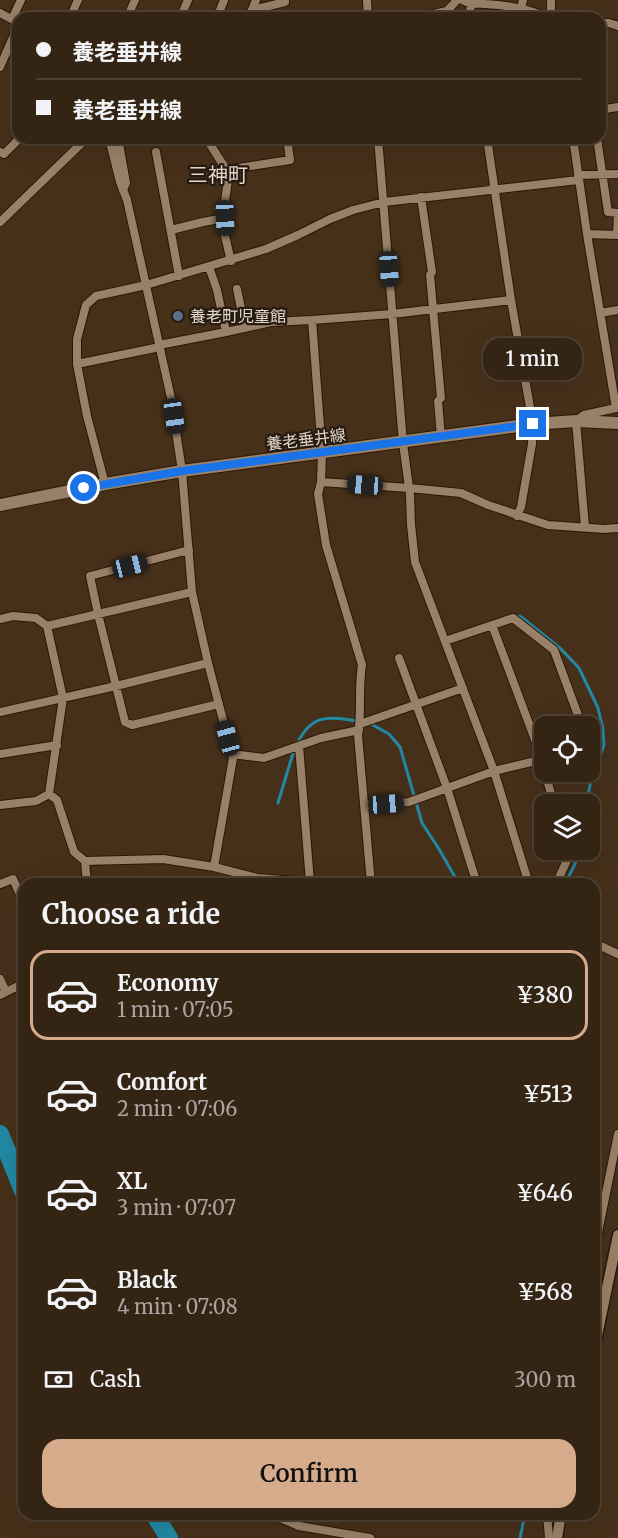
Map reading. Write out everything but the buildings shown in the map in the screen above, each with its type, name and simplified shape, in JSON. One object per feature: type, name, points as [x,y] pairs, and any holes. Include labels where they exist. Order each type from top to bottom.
[{"type":"main road","name":"養老垂井線","points":[[0,505],[182,471],[533,424],[576,421],[618,423]]},
{"type":"street","points":[[257,12],[285,2],[285,0]]},
{"type":"street","points":[[443,12],[447,11],[457,0]]},
{"type":"street","points":[[462,0],[471,5],[482,2],[522,4],[536,12]]},
{"type":"street","points":[[470,12],[471,5]]},
{"type":"street","points":[[0,67],[12,33]]},
{"type":"street","points":[[0,152],[4,154],[14,144]]},
{"type":"street","points":[[0,222],[4,211],[80,144]]},
{"type":"street","points":[[110,144],[127,200],[162,352],[182,471],[192,592],[233,758],[214,867]]},
{"type":"street","points":[[119,144],[126,183],[123,190]]},
{"type":"street","points":[[120,150],[124,144]]},
{"type":"street","points":[[210,144],[225,170],[228,180],[224,208],[225,236],[231,261]]},
{"type":"street","points":[[225,170],[290,160],[288,144]]},
{"type":"street","points":[[379,144],[415,562],[494,771],[527,878]]},
{"type":"street","points":[[488,144],[511,300],[533,424],[532,444],[518,516]]},
{"type":"street","points":[[574,144],[586,234],[617,409],[584,415],[576,421],[585,527]]},
{"type":"street","points":[[586,234],[618,235],[618,213],[608,212],[598,144]]},
{"type":"street","points":[[156,152],[179,276]]},
{"type":"street","points":[[105,484],[87,416],[77,363],[77,339],[86,305],[96,296],[146,285],[231,261],[266,249],[353,210],[384,202],[602,174],[618,174]]},
{"type":"street","points":[[421,197],[432,272],[430,275],[441,398],[438,401],[441,437]]},
{"type":"street","points":[[171,230],[225,218]]},
{"type":"street","points":[[209,267],[226,333]]},
{"type":"street","points":[[237,289],[245,328]]},
{"type":"street","points":[[77,363],[271,322],[392,314],[511,300]]},
{"type":"street","points":[[600,313],[618,310]]},
{"type":"street","points":[[312,320],[322,453],[321,483],[318,494],[326,545],[362,665],[359,678],[358,735],[370,878]]},
{"type":"street","points":[[321,483],[461,493],[488,505],[548,525],[618,528]]},
{"type":"street","points":[[189,550],[90,576],[125,722],[132,725],[219,704]]},
{"type":"street","points":[[47,626],[192,592]]},
{"type":"street","points":[[0,619],[14,616],[36,618],[47,626],[63,698],[49,794]]},
{"type":"street","points":[[445,641],[513,618],[554,650],[578,716]]},
{"type":"street","points":[[492,625],[534,735]]},
{"type":"street","points":[[399,658],[447,788],[475,878]]},
{"type":"street","points":[[0,712],[208,663]]},
{"type":"street","points":[[232,754],[264,758],[359,727],[463,688]]},
{"type":"street","points":[[0,754],[57,745]]},
{"type":"street","points":[[299,746],[312,878]]},
{"type":"street","points":[[364,805],[409,802],[494,771],[534,761]]},
{"type":"street","points":[[0,805],[36,801],[49,794]]},
{"type":"street","points":[[49,794],[57,800],[74,852],[85,861],[164,859],[214,867],[257,878]]},
{"type":"street","points":[[559,878],[567,860]]},
{"type":"street","points":[[85,861],[86,878]]},
{"type":"street","points":[[0,885],[13,879],[18,890]]},
{"type":"street","points":[[600,946],[618,954]]},
{"type":"street","points":[[0,979],[3,993],[18,986]]},
{"type":"street","points":[[600,1222],[618,1134]]},
{"type":"street","points":[[600,1321],[618,1235]]},
{"type":"street","points":[[286,1520],[300,1526],[370,1538]]},
{"type":"street","points":[[548,1520],[549,1538]]},
{"type":"street","points":[[557,1538],[560,1520]]},
{"type":"waterway","points":[[520,616],[561,649],[579,668],[598,708],[604,745],[588,794]]},
{"type":"waterway","points":[[297,744],[308,727],[322,719],[358,721]]},
{"type":"waterway","points":[[371,724],[389,734],[400,747],[422,823],[456,878]]},
{"type":"waterway","points":[[278,803],[294,750]]},
{"type":"waterway","points":[[568,878],[576,860]]},
{"type":"waterway","points":[[0,1134],[18,1178]]},
{"type":"waterway","points":[[158,1520],[169,1538]]},
{"type":"waterway","points":[[520,1538],[524,1520]]},
{"type":"place","name":"養老町児童館","points":[[178,316]]},
{"type":"district","name":"三神町","points":[[218,175]]},
{"type":"route","points":[[84,488],[182,471],[533,424]]}]
